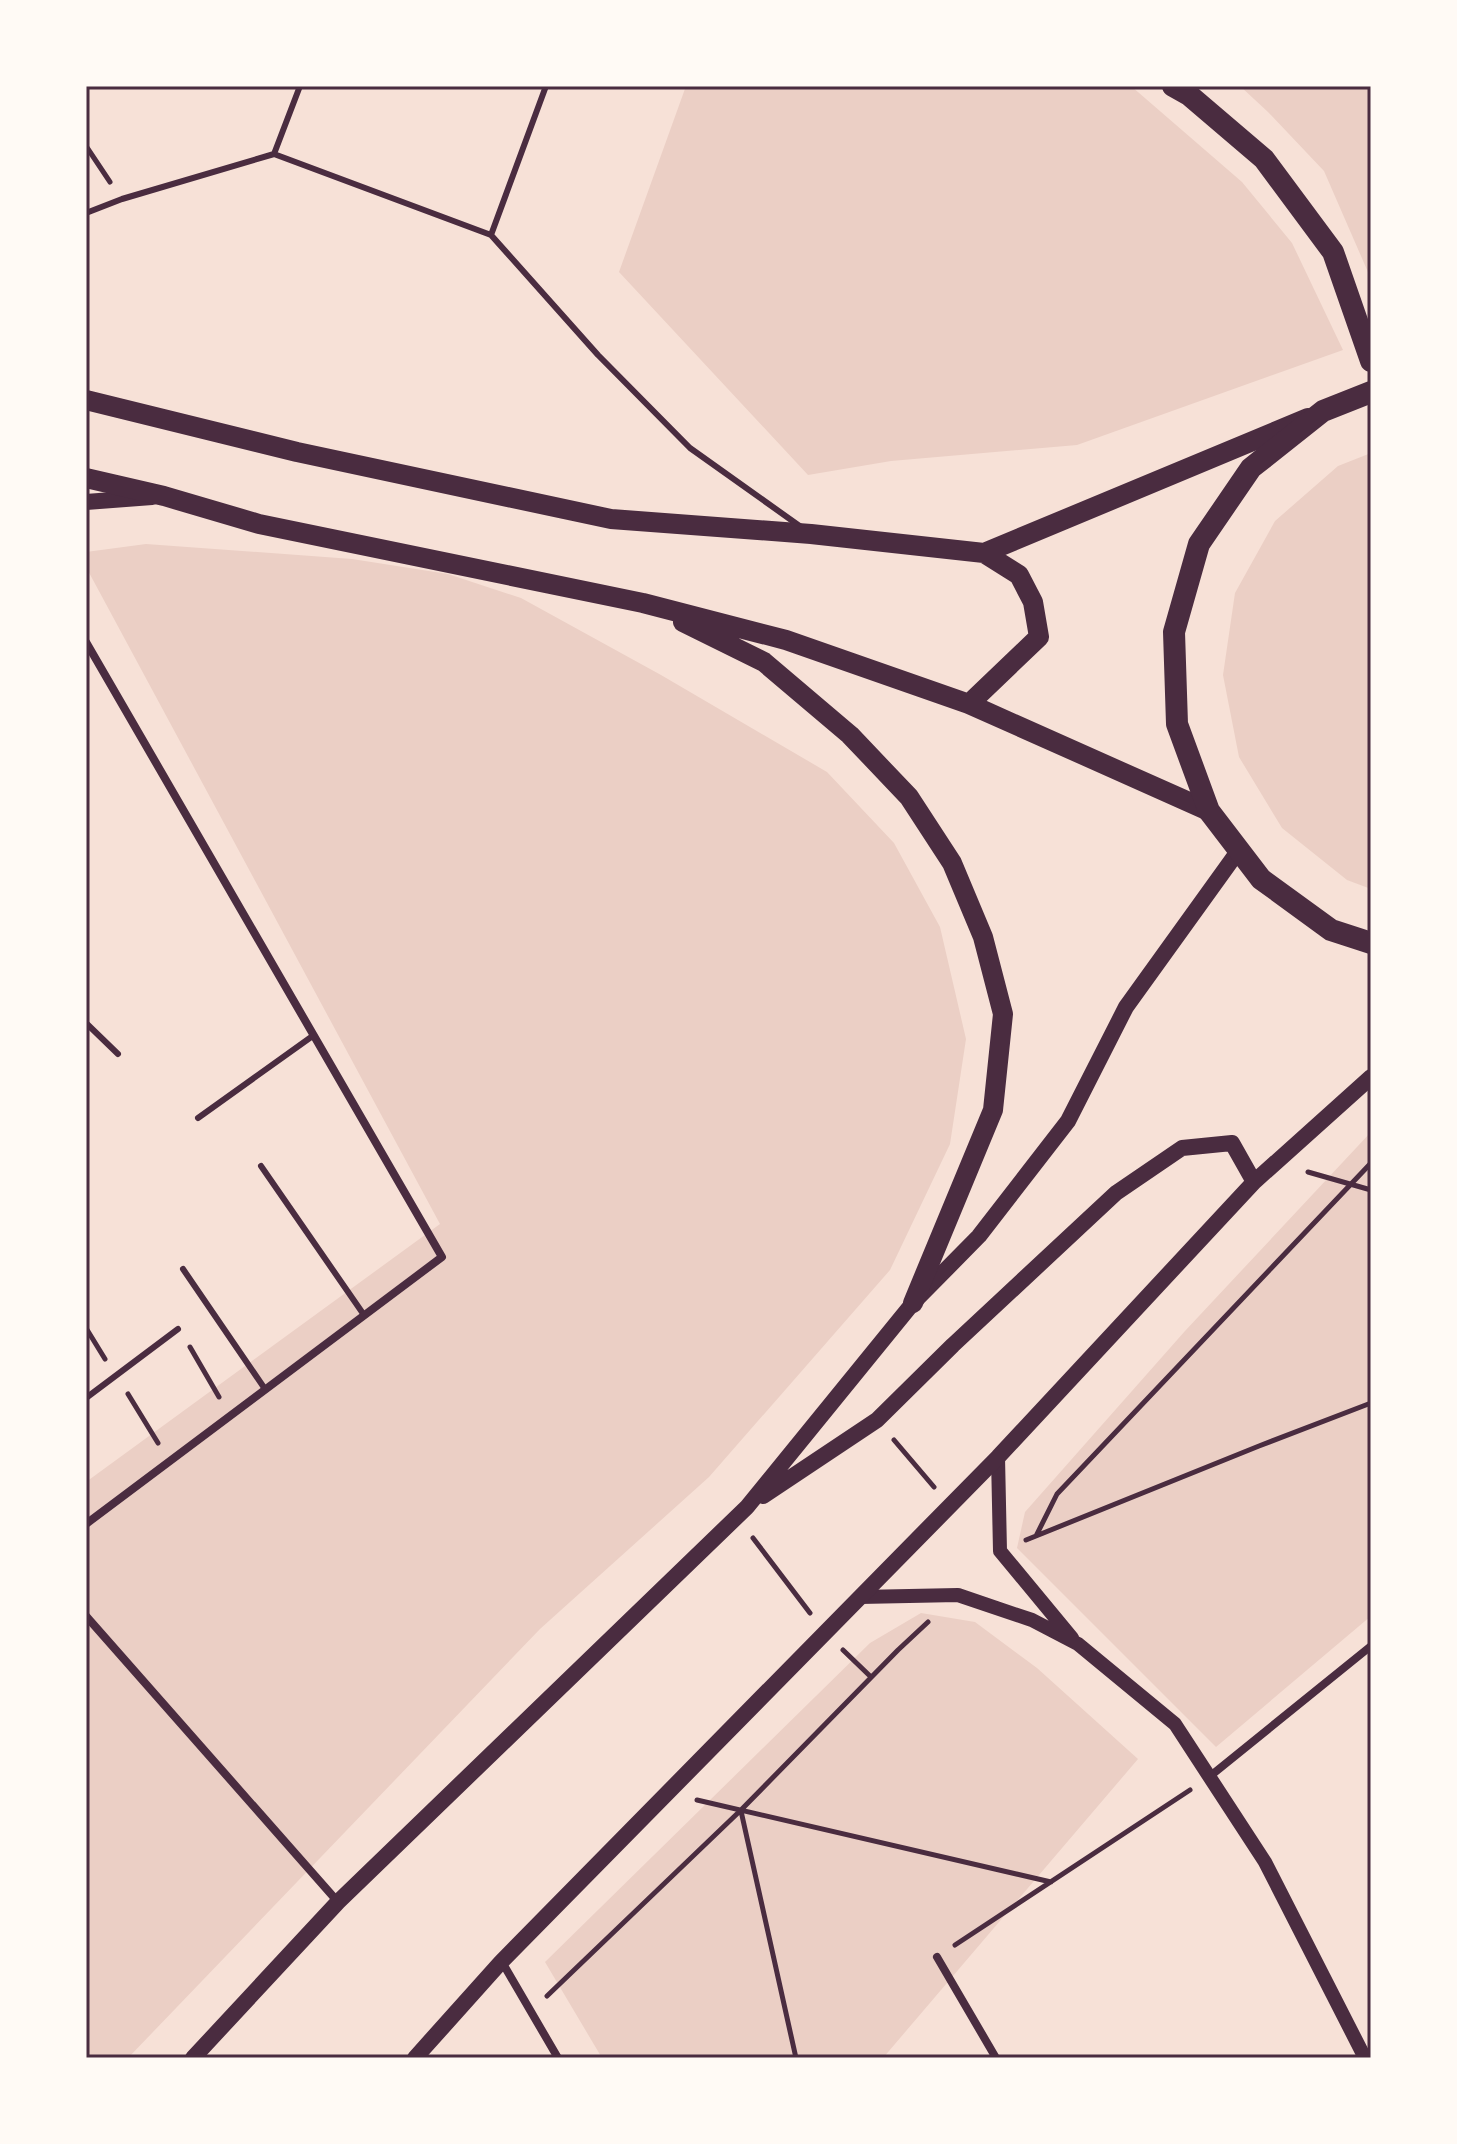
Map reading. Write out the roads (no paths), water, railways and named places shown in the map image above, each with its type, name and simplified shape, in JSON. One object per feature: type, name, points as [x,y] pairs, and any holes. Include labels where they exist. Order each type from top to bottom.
[{"type":"highway","points":[[1173,86],[1189,95],[1264,159],[1333,252],[1371,361]]},
{"type":"highway","points":[[1371,392],[1323,411],[1251,468],[1199,544],[1174,632],[1177,724],[1209,811],[1261,879],[1331,930],[1371,943]]},
{"type":"main road","points":[[86,400],[297,452],[611,519],[811,534],[984,553],[1019,575],[1033,602],[1039,637],[969,704]]},
{"type":"main road","points":[[984,553],[1323,411]]},
{"type":"main road","points":[[86,478],[164,496],[259,524],[643,603],[786,640],[969,704],[1209,811]]},
{"type":"main road","points":[[86,502],[164,496]]},
{"type":"main road","points":[[643,603],[764,662],[850,735],[909,797],[952,863],[983,937],[1003,1014],[993,1110],[913,1303]]},
{"type":"main road","points":[[193,2058],[338,1902],[742,1512],[913,1303],[979,1236],[1068,1121],[1126,1007],[1239,850]]},
{"type":"main road","points":[[415,2058],[501,1962],[998,1457],[1254,1182],[1371,1077]]},
{"type":"main road","points":[[742,1512],[877,1420],[1116,1193],[1182,1148],[1232,1143],[1254,1182]]},
{"type":"street","points":[[86,642],[442,1257],[86,1524]]},
{"type":"street","points":[[998,1457],[1000,1551],[1078,1644],[1175,1724],[1265,1862],[1365,2058]]},
{"type":"street","points":[[860,1597],[958,1595],[1032,1620],[1078,1644]]},
{"type":"street","points":[[86,1616],[338,1902]]},
{"type":"street","points":[[1209,1777],[1371,1646]]},
{"type":"street","points":[[937,1957],[996,2058]]},
{"type":"street","points":[[501,1962],[558,2058]]},
{"type":"lane","points":[[274,154],[300,86]]},
{"type":"lane","points":[[491,235],[546,86]]},
{"type":"lane","points":[[86,213],[122,199],[274,154],[491,235],[598,355],[690,448],[811,534]]},
{"type":"lane","points":[[86,1023],[118,1054]]},
{"type":"lane","points":[[86,1038],[95,1031]]},
{"type":"lane","points":[[198,1118],[314,1035]]},
{"type":"lane","points":[[261,1166],[364,1315]]},
{"type":"lane","points":[[183,1269],[265,1389]]},
{"type":"lane","points":[[86,1398],[178,1329]]}]
